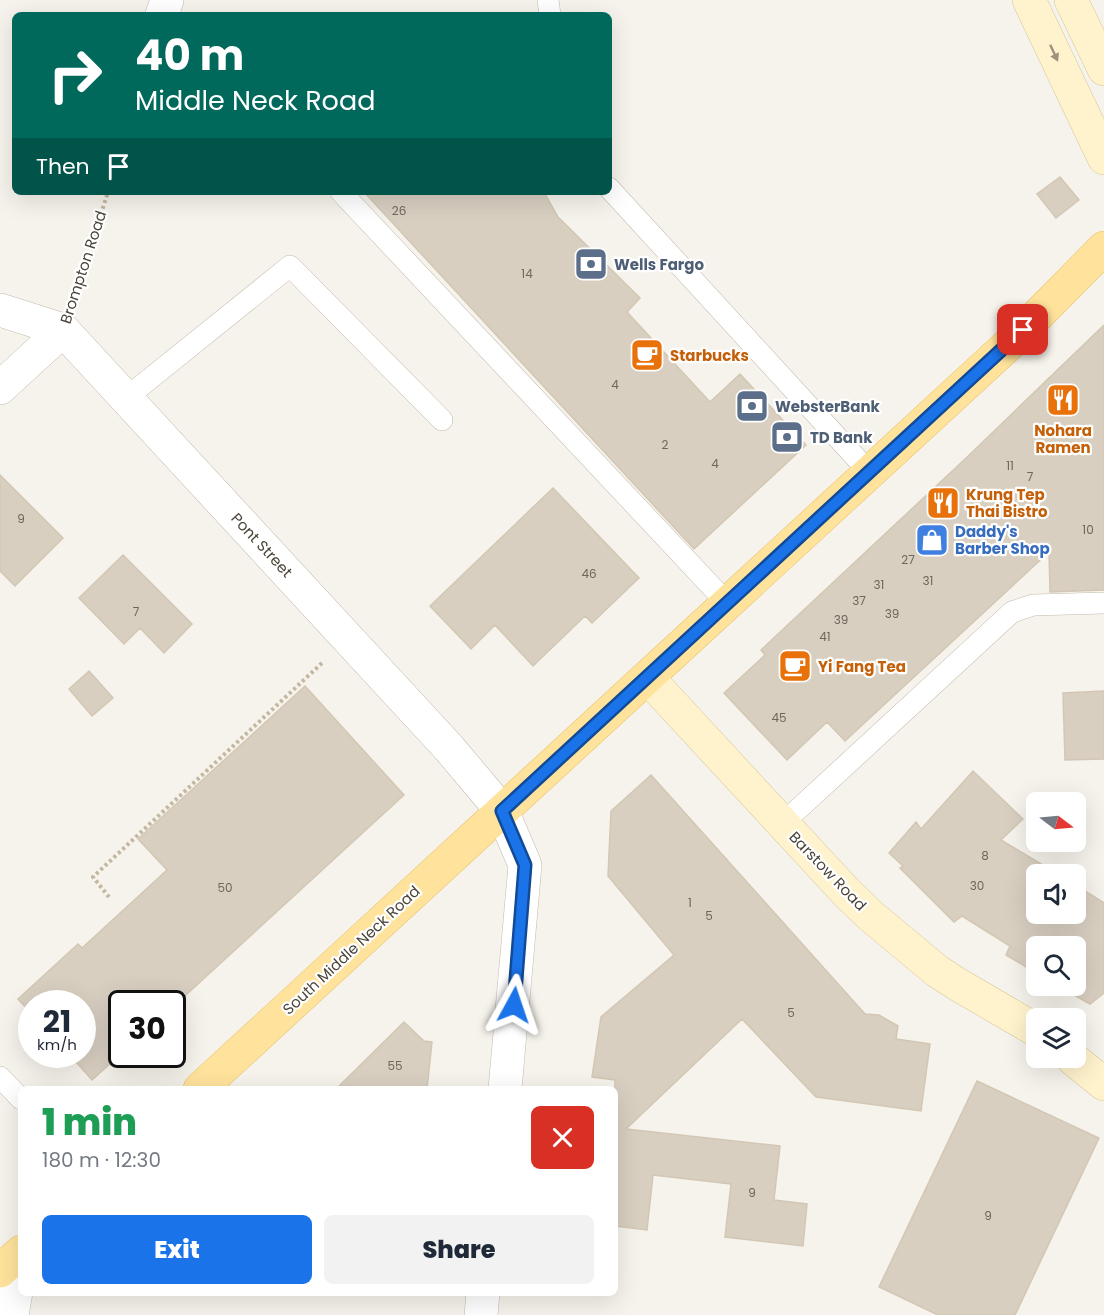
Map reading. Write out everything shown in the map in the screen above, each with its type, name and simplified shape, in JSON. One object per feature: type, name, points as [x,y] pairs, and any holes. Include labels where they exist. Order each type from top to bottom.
[{"type":"main road","name":"South Middle Neck Road","points":[[203,1086],[1008,345],[1104,248]]},
{"type":"main road","points":[[0,1271],[18,1255]]},
{"type":"street","points":[[1029,0],[1104,158]]},
{"type":"street","points":[[1071,0],[1104,69]]},
{"type":"street","name":"Pont Street","points":[[0,310],[63,330],[449,748],[502,811],[525,865],[505,1086]]},
{"type":"street","name":"Brompton Road","points":[[0,388],[63,330]]},
{"type":"street","name":"Barstow Road","points":[[648,678],[870,916],[957,984],[1026,1024]]},
{"type":"street","points":[[1086,1046],[1104,1052]]},
{"type":"street","points":[[1084,1068],[1104,1084]]},
{"type":"street","points":[[12,1315],[18,1280]]},
{"type":"street","points":[[481,1315],[483,1296]]},
{"type":"lane","points":[[612,191],[870,473]]},
{"type":"lane","points":[[343,195],[728,604]]},
{"type":"lane","points":[[126,398],[290,266],[442,420]]},
{"type":"lane","points":[[783,824],[1012,612],[1033,605],[1104,603]]},
{"type":"lane","points":[[0,1077],[18,1096]]},
{"type":"path","name":"Brompton Road","points":[[63,330],[107,195]]},
{"type":"path","points":[[109,897],[93,877],[322,663]]},
{"type":"building","points":[[1060,177],[1079,200],[1056,218],[1037,194]]},
{"type":"building","points":[[367,195],[546,195],[558,217],[640,298],[627,312],[710,402],[740,374],[806,445],[694,549]]},
{"type":"building","points":[[1104,325],[1104,590],[1050,592],[1049,552],[845,741],[827,722],[787,760],[724,693],[765,655],[761,650]]},
{"type":"building","points":[[0,475],[63,538],[15,586],[0,571]]},
{"type":"building","points":[[553,488],[639,578],[592,623],[585,616],[533,666],[495,625],[471,649],[430,606]]},
{"type":"building","points":[[123,555],[192,624],[164,653],[140,628],[124,644],[79,598]]},
{"type":"building","points":[[89,671],[113,698],[92,716],[69,689]]},
{"type":"building","points":[[305,686],[404,795],[186,995],[186,990],[108,990],[108,1066],[92,1080],[81,1068],[96,1068],[96,990],[28,990],[78,944],[82,948],[167,870],[138,839]]},
{"type":"building","points":[[1104,691],[1104,759],[1065,760],[1063,693]]},
{"type":"building","points":[[973,771],[1023,819],[1001,840],[1041,864],[1026,864],[1026,924],[1086,924],[1086,891],[1104,903],[1104,993],[1090,1004],[1076,996],[1086,996],[1086,936],[1026,936],[1026,967],[1006,955],[1010,946],[962,916],[954,922],[900,868],[903,866],[889,853],[916,822],[921,829]]},
{"type":"building","points":[[651,775],[865,1014],[879,1015],[898,1026],[896,1039],[930,1044],[921,1111],[816,1097],[742,1019],[626,1129],[780,1146],[774,1200],[807,1204],[803,1246],[725,1237],[731,1184],[653,1175],[647,1230],[618,1226],[618,1086],[615,1086],[615,1080],[592,1077],[601,1017],[674,955],[608,876],[611,811]]},
{"type":"building","points":[[404,1022],[424,1041],[432,1042],[427,1086],[339,1086]]},
{"type":"building","points":[[977,1081],[1099,1138],[1015,1315],[938,1315],[879,1287]]},
{"type":"place","name":"Wells Fargo","points":[[591,264]]},
{"type":"place","name":"Starbucks","points":[[647,355]]},
{"type":"place","name":"Nohara Ramen","points":[[1063,400]]},
{"type":"place","name":"WebsterBank","points":[[752,406]]},
{"type":"place","name":"TD Bank","points":[[787,437]]},
{"type":"place","name":"Krung Tep Thai Bistro","points":[[943,503]]},
{"type":"place","name":"Daddy's Barber Shop","points":[[932,540]]},
{"type":"place","name":"Yi Fang Tea","points":[[795,666]]},
{"type":"route","points":[[514,1005],[525,865],[502,811],[1023,330]]}]
